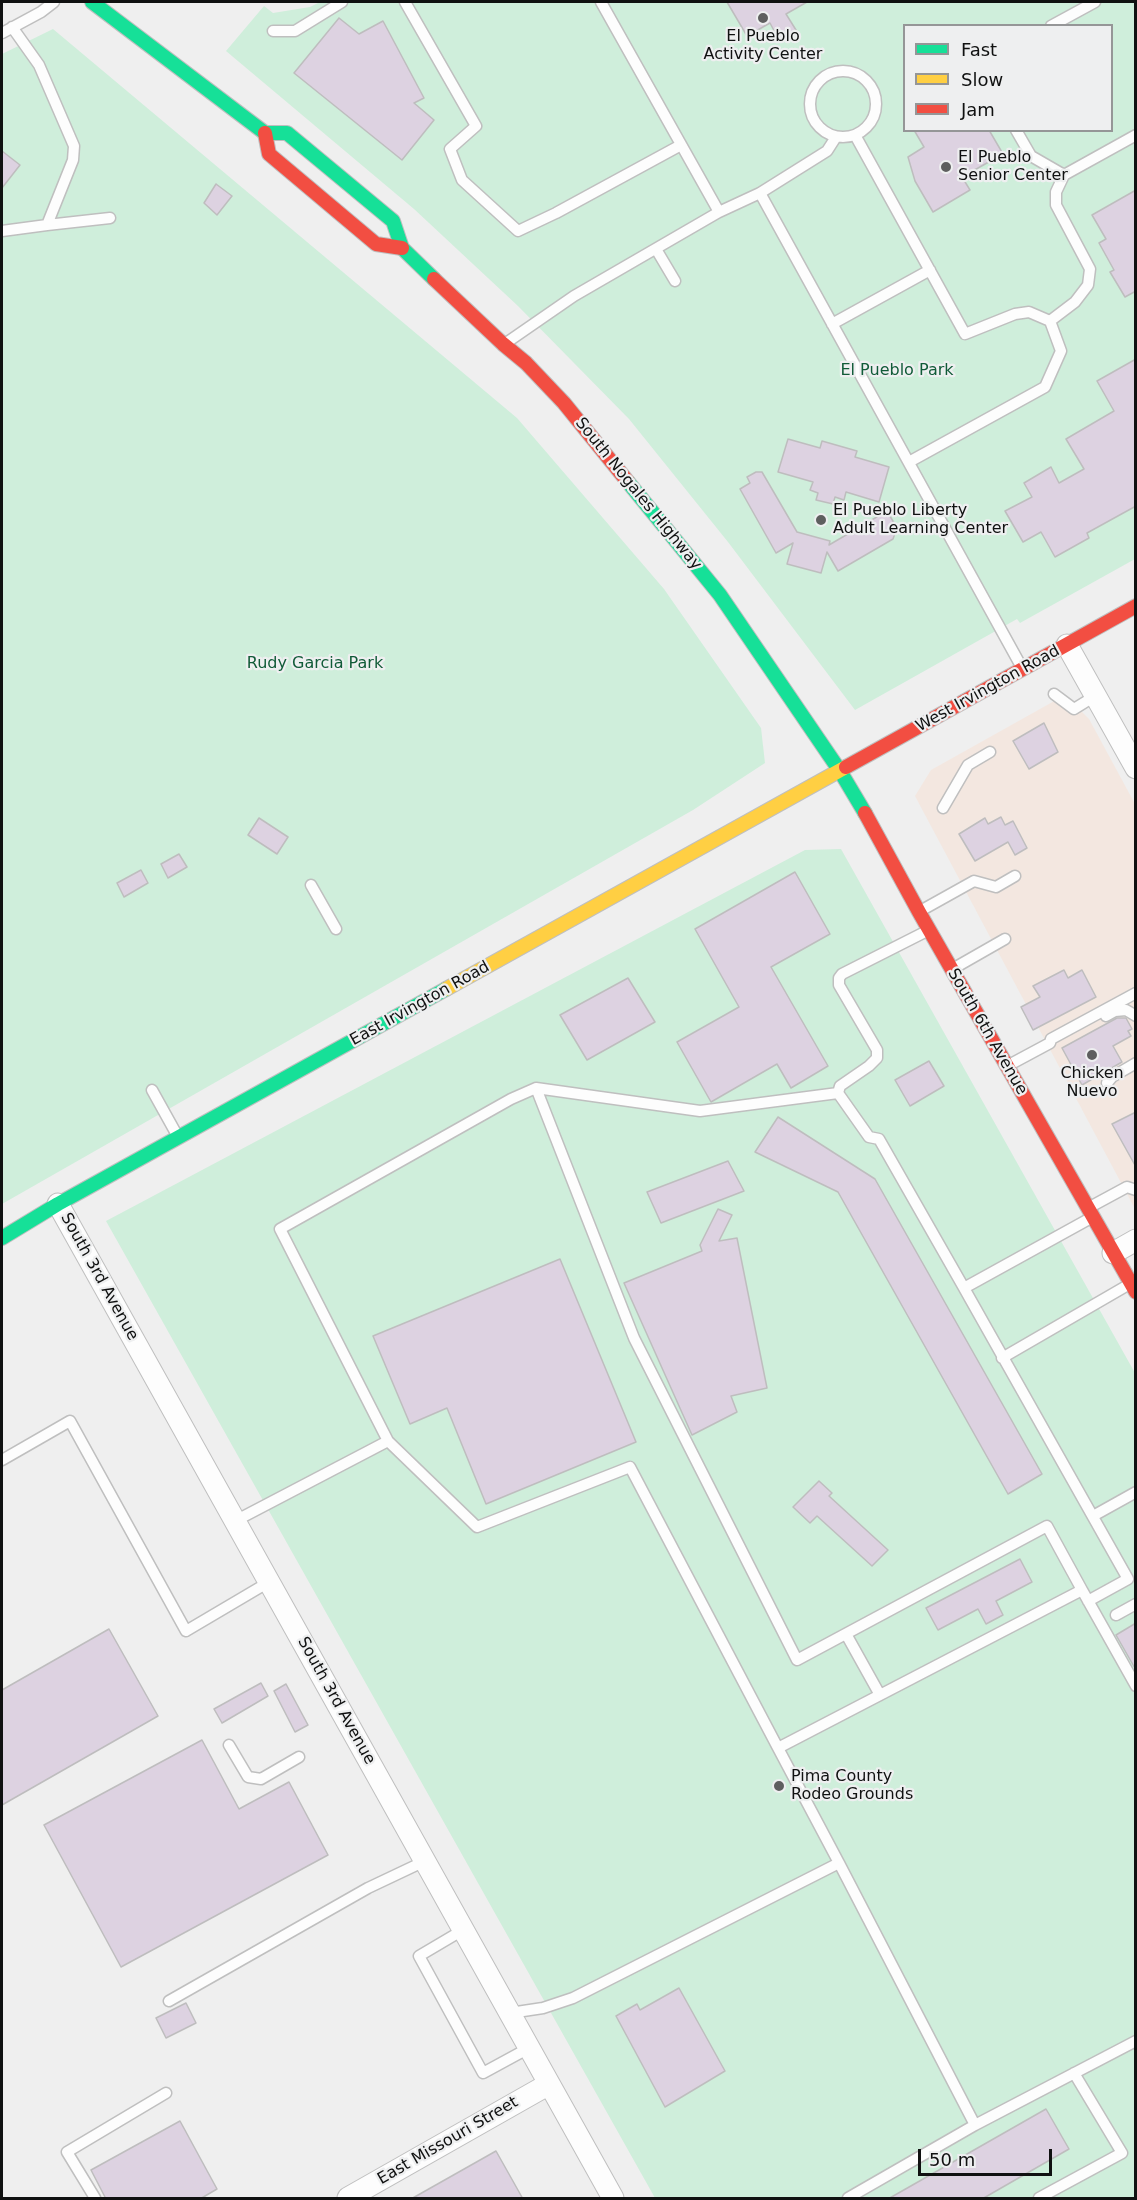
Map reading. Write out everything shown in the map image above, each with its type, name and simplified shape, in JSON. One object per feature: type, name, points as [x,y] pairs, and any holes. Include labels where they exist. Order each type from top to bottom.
[{"type":"main road","name":"South Nogales Highway","points":[[92,2],[265,133],[287,133],[393,221],[402,248],[526,363],[564,404],[720,595],[840,771]]},
{"type":"main road","points":[[265,133],[269,154],[376,244],[402,248]]},
{"type":"main road","name":"West Irvington Road","points":[[840,771],[1136,606]]},
{"type":"main road","name":"South 6th Avenue","points":[[840,771],[1133,1288]]},
{"type":"main road","name":"East Irvington Road","points":[[2,1238],[58,1204],[840,771]]},
{"type":"street","points":[[1067,645],[1135,765]]},
{"type":"street","name":"South 3rd Avenue","points":[[58,1204],[613,2199]]},
{"type":"street","points":[[1113,1253],[1136,1240]]},
{"type":"street","name":"East Missouri Street","points":[[348,2199],[549,2084]]},
{"type":"lane","points":[[2,33],[41,12],[54,2]]},
{"type":"lane","points":[[273,31],[295,31],[342,2]]},
{"type":"lane","points":[[405,2],[476,126],[450,149],[462,180],[518,231],[681,146]]},
{"type":"lane","points":[[601,2],[719,212]]},
{"type":"lane","points":[[1056,24],[1095,2]]},
{"type":"lane","points":[[12,27],[39,65],[74,146],[73,160],[47,225]]},
{"type":"lane","points":[[845,70],[866,79],[873,88],[876,110],[872,121],[855,135],[836,137],[826,133],[817,126],[811,116],[810,94],[824,76],[845,70]]},
{"type":"lane","points":[[1017,132],[1031,156],[1064,175]]},
{"type":"lane","points":[[855,135],[965,334],[1015,314],[1029,312],[1050,321],[1061,351],[1045,387],[909,462]]},
{"type":"lane","points":[[1050,321],[1075,302],[1088,285],[1090,269],[1056,205],[1056,192],[1064,175],[1136,135]]},
{"type":"lane","points":[[503,344],[574,296],[719,212],[760,193],[827,151],[836,137]]},
{"type":"lane","points":[[760,193],[1023,669]]},
{"type":"lane","points":[[2,231],[110,218]]},
{"type":"lane","points":[[656,249],[675,281]]},
{"type":"lane","points":[[832,324],[930,270]]},
{"type":"lane","points":[[1054,694],[1074,709],[1095,696]]},
{"type":"lane","points":[[942,808],[968,765],[990,752]]},
{"type":"lane","points":[[919,912],[974,881],[996,887],[1015,876]]},
{"type":"lane","points":[[311,885],[336,929]]},
{"type":"lane","points":[[838,1093],[844,1082],[877,1058],[877,1050],[839,985],[839,978],[842,974],[930,929]]},
{"type":"lane","points":[[952,969],[1005,939]]},
{"type":"lane","points":[[1050,1043],[1050,1039],[1136,993]]},
{"type":"lane","points":[[1007,1066],[1050,1043],[1059,1042],[1115,1011],[1126,1010],[1136,1016]]},
{"type":"lane","points":[[1107,1083],[1112,1077],[1136,1063]]},
{"type":"lane","points":[[838,1093],[700,1111],[536,1088],[511,1099],[280,1229],[388,1441],[477,1527],[630,1467],[975,2125]]},
{"type":"lane","points":[[536,1088],[634,1338],[797,1660],[1047,1526],[1136,1686]]},
{"type":"lane","points":[[152,1090],[179,1137]]},
{"type":"lane","points":[[838,1093],[869,1137],[879,1139],[1128,1579],[1088,1601]]},
{"type":"lane","points":[[964,1288],[1091,1213],[1127,1187],[1136,1190]]},
{"type":"lane","points":[[1002,1358],[1133,1288]]},
{"type":"lane","points":[[2,1460],[70,1421],[186,1631],[269,1582]]},
{"type":"lane","points":[[235,1521],[388,1441]]},
{"type":"lane","points":[[1092,1516],[1136,1492]]},
{"type":"lane","points":[[778,1748],[1082,1590]]},
{"type":"lane","points":[[1116,1615],[1136,1604]]},
{"type":"lane","points":[[846,1634],[880,1695]]},
{"type":"lane","points":[[229,1745],[248,1777],[261,1779],[299,1757]]},
{"type":"lane","points":[[169,2001],[368,1888],[425,1861]]},
{"type":"lane","points":[[510,2013],[543,2008],[573,1998],[839,1863]]},
{"type":"lane","points":[[463,1930],[419,1956],[483,2073],[529,2048]]},
{"type":"lane","points":[[848,2199],[975,2125],[1136,2041]]},
{"type":"lane","points":[[1039,2199],[1122,2153],[1074,2073]]},
{"type":"lane","points":[[94,2199],[68,2152],[166,2093]]},
{"type":"shaded area","points":[[1065,695],[1089,719],[1135,804],[1135,1209],[915,796],[931,770]]},
{"type":"green space","name":"El Pueblo Park","points":[[320,2],[1135,2],[1135,559],[1020,623],[1017,619],[855,710],[728,542],[629,419],[518,306],[414,209],[226,51],[264,6],[273,13],[310,7]]},
{"type":"green space","name":"Rudy Garcia Park","points":[[53,29],[517,418],[664,589],[761,728],[765,763],[693,810],[2,1204],[2,54]]},
{"type":"green space","name":"Pima County Rodeo Grounds","points":[[841,849],[1135,1373],[1135,2198],[655,2198],[106,1221],[805,850]]},
{"type":"building","name":"El Pueblo Activity Center","points":[[727,2],[807,2],[786,14],[796,30],[779,40],[770,23],[747,36]]},
{"type":"building","points":[[339,18],[359,34],[383,21],[424,98],[414,103],[434,120],[402,160],[294,73]]},
{"type":"building","name":"El Pueblo Senior Center","points":[[915,132],[990,132],[1003,154],[962,177],[970,190],[933,212],[915,181],[908,157],[924,147]]},
{"type":"building","points":[[2,151],[20,165],[2,188]]},
{"type":"building","points":[[216,184],[232,196],[217,215],[204,203]]},
{"type":"building","points":[[1136,190],[1136,291],[1125,297],[1110,272],[1114,270],[1099,243],[1106,239],[1092,215]]},
{"type":"building","points":[[1136,359],[1136,506],[1087,533],[1089,538],[1055,557],[1041,532],[1023,542],[1005,511],[1032,497],[1024,483],[1051,467],[1059,483],[1084,469],[1066,439],[1114,411],[1097,381]]},
{"type":"building","points":[[788,439],[820,448],[822,441],[857,451],[855,457],[889,467],[879,502],[846,492],[844,500],[835,497],[833,504],[816,500],[818,493],[810,490],[813,482],[778,472]]},
{"type":"building","points":[[756,472],[762,472],[797,532],[830,541],[829,545],[887,511],[897,528],[893,539],[838,571],[827,552],[821,573],[787,564],[793,543],[776,553],[740,489],[750,483],[747,477]]},
{"type":"building","points":[[1044,723],[1058,752],[1029,769],[1013,741]]},
{"type":"building","points":[[1001,817],[1005,825],[1013,821],[1027,848],[1015,855],[1008,842],[975,861],[959,834],[985,818],[988,824]]},
{"type":"building","points":[[259,818],[288,837],[277,854],[248,835]]},
{"type":"building","points":[[179,854],[187,867],[168,878],[161,864]]},
{"type":"building","points":[[141,870],[148,883],[124,897],[117,883]]},
{"type":"building","points":[[795,872],[830,934],[771,967],[828,1066],[791,1088],[777,1064],[711,1102],[677,1042],[739,1007],[695,929]]},
{"type":"building","points":[[1064,970],[1068,978],[1082,970],[1096,997],[1033,1030],[1021,1007],[1040,997],[1033,986]]},
{"type":"building","points":[[628,978],[655,1022],[587,1060],[560,1015]]},
{"type":"building","name":"Chicken Nuevo","points":[[1117,1018],[1126,1018],[1132,1029],[1128,1031],[1131,1036],[1113,1046],[1122,1062],[1082,1085],[1062,1048]]},
{"type":"building","points":[[929,1061],[944,1086],[910,1106],[895,1080]]},
{"type":"building","points":[[1136,1112],[1136,1167],[1112,1124]]},
{"type":"building","points":[[778,1117],[875,1179],[1042,1474],[1008,1494],[838,1192],[755,1152]]},
{"type":"building","points":[[728,1161],[744,1191],[661,1223],[647,1192]]},
{"type":"building","points":[[718,1209],[732,1215],[719,1241],[737,1238],[767,1388],[731,1396],[737,1412],[692,1435],[624,1283],[702,1251],[700,1245]]},
{"type":"building","points":[[560,1259],[636,1442],[486,1504],[447,1408],[410,1424],[373,1336]]},
{"type":"building","points":[[819,1481],[832,1493],[829,1496],[888,1550],[872,1566],[817,1516],[810,1523],[793,1507]]},
{"type":"building","points":[[1020,1559],[1032,1582],[996,1601],[1003,1615],[986,1624],[978,1609],[938,1630],[926,1608]]},
{"type":"building","points":[[1136,1623],[1136,1670],[1116,1635]]},
{"type":"building","points":[[109,1629],[158,1716],[2,1805],[2,1690]]},
{"type":"building","points":[[261,1683],[268,1696],[222,1723],[214,1709]]},
{"type":"building","points":[[286,1684],[308,1725],[295,1732],[274,1691]]},
{"type":"building","points":[[202,1740],[239,1809],[289,1782],[328,1855],[121,1967],[44,1825]]},
{"type":"building","points":[[679,1988],[725,2071],[665,2107],[616,2016],[637,2004],[640,2010]]},
{"type":"building","points":[[186,2003],[196,2023],[166,2038],[156,2018]]},
{"type":"building","points":[[1046,2109],[1069,2149],[982,2199],[888,2199]]},
{"type":"building","points":[[180,2121],[217,2189],[200,2199],[106,2199],[91,2170]]},
{"type":"building","points":[[496,2151],[523,2199],[411,2199]]},
{"type":"traffic: fast","points":[[92,2],[265,133],[287,133],[393,221],[402,248],[434,279]]},
{"type":"traffic: fast","points":[[628,482],[720,595],[840,771],[865,813]]},
{"type":"traffic: fast","points":[[2,1238],[58,1204],[446,989]]},
{"type":"traffic: slow","points":[[446,989],[846,767]]},
{"type":"traffic: jam","points":[[265,133],[269,154],[376,244],[402,248]]},
{"type":"traffic: jam","points":[[434,279],[526,363],[564,403],[628,482]]},
{"type":"traffic: jam","points":[[846,767],[1136,606]]},
{"type":"traffic: jam","points":[[865,813],[1136,1292]]},
{"type":"place","name":"El Pueblo Activity Center","points":[[763,18]]},
{"type":"place","name":"El Pueblo Senior Center","points":[[946,167]]},
{"type":"place","name":"El Pueblo Liberty Adult Learning Center","points":[[821,520]]},
{"type":"place","name":"Chicken Nuevo","points":[[1092,1055]]},
{"type":"place","name":"Pima County Rodeo Grounds","points":[[779,1786]]}]
